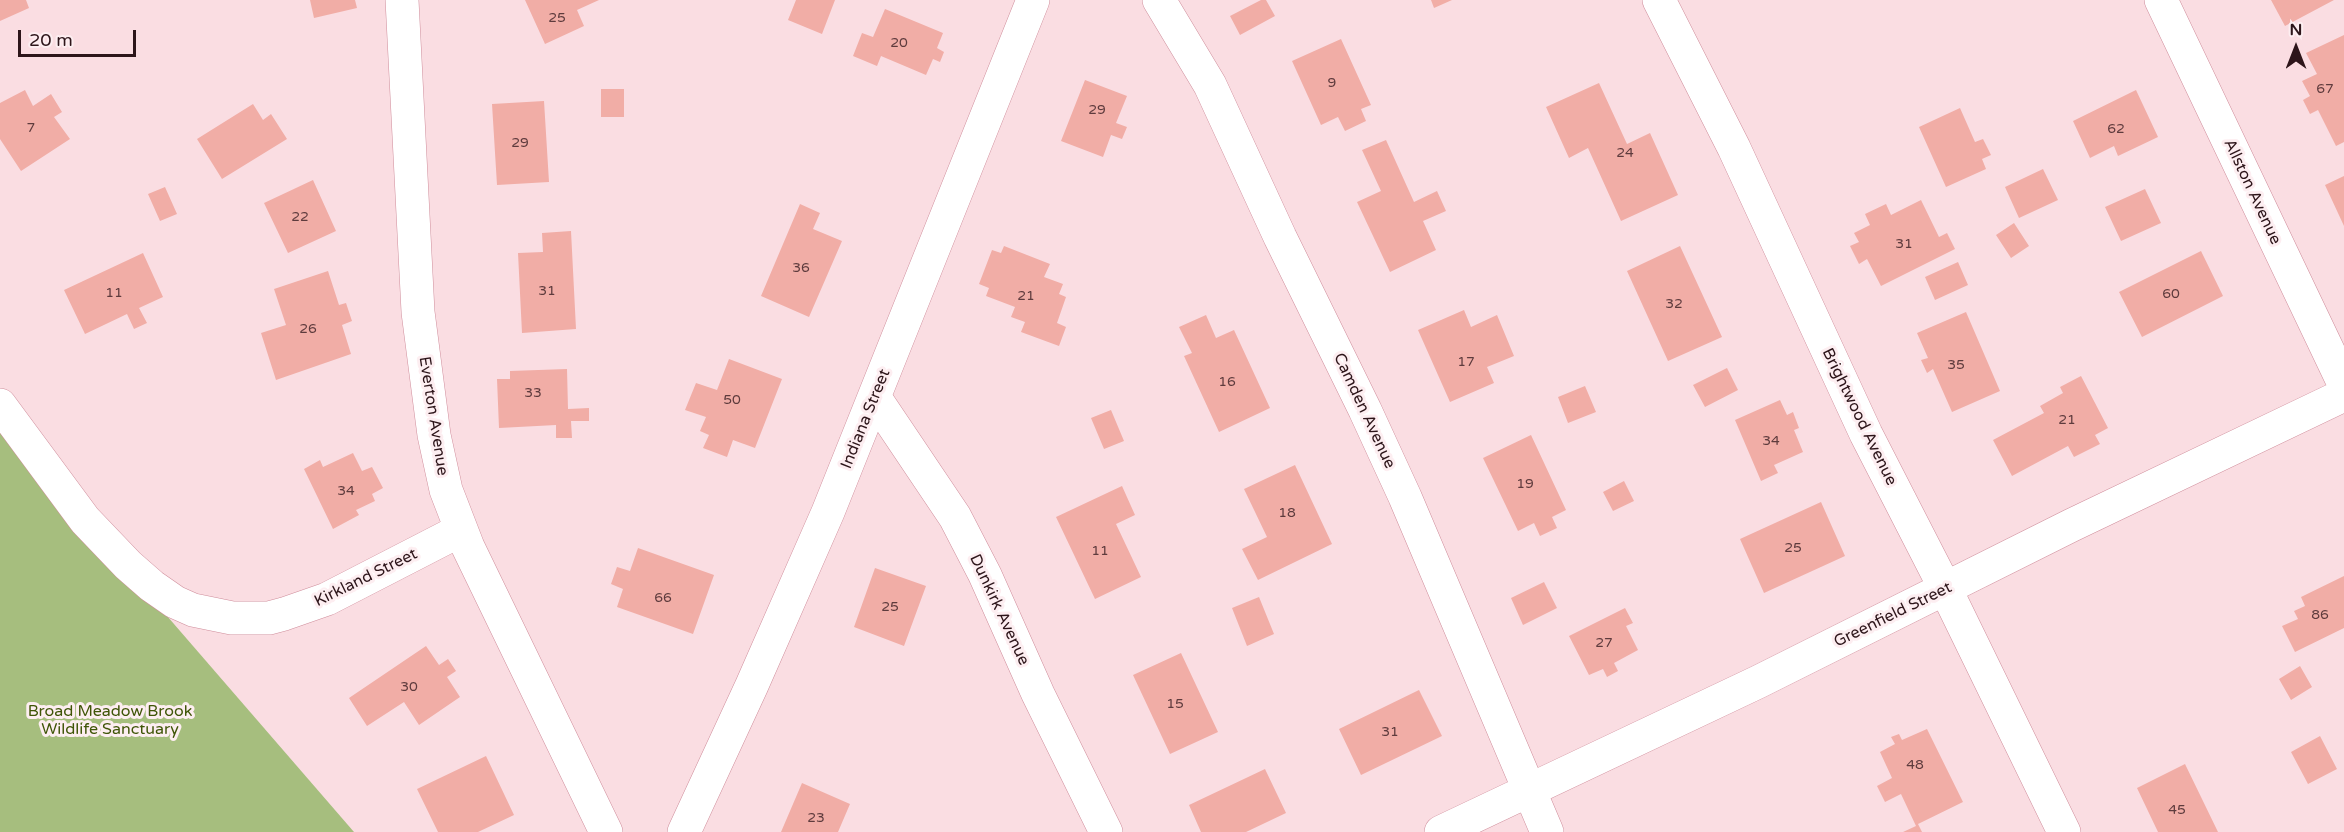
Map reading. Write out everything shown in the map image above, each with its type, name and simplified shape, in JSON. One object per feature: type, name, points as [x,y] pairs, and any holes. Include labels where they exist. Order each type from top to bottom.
[{"type":"street","name":"Everton Avenue","points":[[402,0],[418,312],[434,435],[446,490],[461,530],[606,832]]},
{"type":"street","name":"Indiana Street","points":[[684,832],[803,571],[875,398],[1034,0]]},
{"type":"street","name":"Camden Avenue","points":[[1159,0],[1210,85],[1280,237],[1365,410],[1405,497],[1528,792],[1547,832]]},
{"type":"street","name":"Brightwood Avenue","points":[[1659,0],[1734,148],[1866,434],[1946,590],[2064,832]]},
{"type":"street","name":"Allston Avenue","points":[[2161,0],[2344,384]]},
{"type":"street","name":"Greenfield Street","points":[[1441,832],[1946,590],[2093,515],[2344,395]]},
{"type":"street","name":"Dunkirk Avenue","points":[[875,398],[955,517],[985,575],[1038,694],[1106,832]]},
{"type":"street","name":"Kirkland Street","points":[[0,405],[85,520],[128,565],[152,586],[175,602],[193,610],[232,618],[269,618],[284,614],[327,599],[461,530]]},
{"type":"green space","name":"Broad Meadow Brook Wildlife Sanctuary","points":[[0,423],[354,832],[0,832]]},
{"type":"building","points":[[0,0],[26,0],[29,8],[0,21]]},
{"type":"building","points":[[310,0],[355,0],[357,8],[314,18]]},
{"type":"building","points":[[525,0],[599,0],[577,10],[584,26],[545,44]]},
{"type":"building","points":[[796,0],[835,0],[822,34],[788,20]]},
{"type":"building","points":[[1261,0],[1266,0],[1275,16],[1240,35],[1230,16]]},
{"type":"building","points":[[1431,0],[1452,0],[1434,8]]},
{"type":"building","points":[[2271,0],[2334,0],[2285,26]]},
{"type":"building","points":[[885,9],[943,33],[937,48],[944,52],[940,62],[933,59],[926,75],[881,56],[877,66],[853,56],[862,33],[873,37]]},
{"type":"building","points":[[2344,35],[2344,142],[2336,146],[2318,110],[2310,114],[2303,100],[2310,96],[2302,81],[2317,74],[2306,53]]},
{"type":"building","points":[[1341,39],[1371,105],[1361,109],[1366,121],[1345,131],[1338,117],[1321,125],[1292,61]]},
{"type":"building","points":[[1085,80],[1127,96],[1116,123],[1127,127],[1122,139],[1111,135],[1103,157],[1061,141]]},
{"type":"building","points":[[1599,83],[1627,144],[1650,133],[1678,195],[1621,221],[1588,148],[1569,158],[1546,107]]},
{"type":"building","points":[[601,89],[624,89],[624,117],[601,117]]},
{"type":"building","points":[[25,90],[33,106],[51,94],[62,112],[54,117],[70,139],[21,171],[0,139],[0,103]]},
{"type":"building","points":[[2136,90],[2158,137],[2118,156],[2114,146],[2090,158],[2073,121]]},
{"type":"building","points":[[544,101],[549,182],[497,185],[492,104]]},
{"type":"building","points":[[253,104],[263,120],[271,114],[287,139],[222,179],[197,139]]},
{"type":"building","points":[[1960,108],[1975,142],[1983,139],[1991,155],[1982,159],[1986,169],[1946,187],[1919,127]]},
{"type":"building","points":[[1386,140],[1414,202],[1437,191],[1446,211],[1423,221],[1436,250],[1390,272],[1357,202],[1381,191],[1362,150]]},
{"type":"building","points":[[2043,169],[2058,200],[2019,218],[2005,187]]},
{"type":"building","points":[[2344,176],[2344,226],[2325,185]]},
{"type":"building","points":[[313,180],[336,231],[288,253],[264,203]]},
{"type":"building","points":[[165,187],[177,214],[160,221],[148,194]]},
{"type":"building","points":[[2145,189],[2161,223],[2121,241],[2105,207]]},
{"type":"building","points":[[1921,200],[1939,237],[1947,233],[1955,249],[1881,286],[1867,259],[1859,264],[1850,246],[1859,242],[1854,233],[1870,225],[1865,214],[1886,204],[1891,215]]},
{"type":"building","points":[[800,204],[820,213],[813,229],[842,241],[809,317],[761,296]]},
{"type":"building","points":[[2014,223],[2029,246],[2011,258],[1996,235]]},
{"type":"building","points":[[571,231],[576,329],[522,333],[518,253],[543,252],[542,233]]},
{"type":"building","points":[[1004,246],[1050,264],[1044,277],[1063,284],[1059,294],[1066,297],[1057,323],[1066,327],[1059,346],[1021,332],[1025,322],[1011,317],[1015,307],[986,296],[989,288],[979,284],[992,250],[1001,253]]},
{"type":"building","points":[[1680,246],[1722,337],[1668,361],[1627,271]]},
{"type":"building","points":[[2201,251],[2223,296],[2142,337],[2119,292]]},
{"type":"building","points":[[143,253],[163,297],[139,308],[147,323],[134,329],[127,314],[85,334],[64,290]]},
{"type":"building","points":[[1958,262],[1968,285],[1935,300],[1925,277]]},
{"type":"building","points":[[328,271],[339,305],[346,303],[352,321],[342,325],[351,354],[276,380],[261,333],[286,325],[274,289]]},
{"type":"building","points":[[1464,310],[1471,327],[1497,315],[1514,356],[1487,367],[1494,383],[1450,402],[1418,330]]},
{"type":"building","points":[[1966,312],[2000,391],[1952,412],[1933,369],[1927,373],[1921,360],[1928,358],[1917,333]]},
{"type":"building","points":[[1206,315],[1216,338],[1234,330],[1270,408],[1219,432],[1184,356],[1192,353],[1179,327]]},
{"type":"building","points":[[729,359],[782,379],[755,448],[733,440],[727,457],[703,448],[709,435],[700,431],[706,417],[685,410],[696,383],[717,390]]},
{"type":"building","points":[[1727,368],[1738,390],[1705,407],[1693,385]]},
{"type":"building","points":[[567,369],[568,409],[589,408],[589,421],[571,421],[572,438],[556,438],[556,425],[499,428],[497,379],[510,379],[510,371]]},
{"type":"building","points":[[2081,376],[2108,428],[2095,435],[2100,444],[2074,457],[2068,446],[2012,476],[1993,440],[2044,413],[2040,406],[2063,393],[2060,387]]},
{"type":"building","points":[[1585,386],[1596,412],[1568,423],[1558,397]]},
{"type":"building","points":[[1780,400],[1787,415],[1793,412],[1799,428],[1794,430],[1803,452],[1774,465],[1778,473],[1761,481],[1735,420]]},
{"type":"building","points":[[1111,410],[1124,441],[1104,449],[1091,418]]},
{"type":"building","points":[[1531,435],[1566,510],[1552,517],[1557,528],[1540,536],[1534,523],[1518,531],[1483,458]]},
{"type":"building","points":[[353,453],[362,471],[372,467],[383,488],[372,494],[375,501],[356,510],[359,515],[333,529],[304,469],[320,460],[323,467]]},
{"type":"building","points":[[1295,465],[1332,544],[1258,580],[1242,549],[1267,537],[1244,489]]},
{"type":"building","points":[[1624,481],[1634,501],[1613,511],[1603,492]]},
{"type":"building","points":[[1122,486],[1135,515],[1116,524],[1141,577],[1095,599],[1056,517]]},
{"type":"building","points":[[1821,502],[1845,556],[1764,593],[1740,539]]},
{"type":"building","points":[[638,548],[714,575],[693,634],[617,607],[623,589],[611,584],[617,567],[630,571]]},
{"type":"building","points":[[875,568],[926,586],[904,646],[854,627]]},
{"type":"building","points":[[2344,576],[2344,628],[2295,652],[2282,626],[2298,619],[2294,611],[2305,606],[2301,597]]},
{"type":"building","points":[[1544,582],[1557,608],[1523,625],[1511,598]]},
{"type":"building","points":[[1259,597],[1274,634],[1247,646],[1232,608]]},
{"type":"building","points":[[1625,608],[1633,623],[1626,626],[1638,650],[1614,663],[1618,671],[1607,677],[1603,669],[1589,675],[1569,636]]},
{"type":"building","points":[[426,646],[439,665],[448,659],[456,671],[447,677],[460,697],[419,725],[404,702],[367,726],[349,698]]},
{"type":"building","points":[[1181,653],[1218,732],[1170,754],[1133,675]]},
{"type":"building","points":[[2300,666],[2312,687],[2291,700],[2279,679]]},
{"type":"building","points":[[1419,690],[1442,736],[1361,775],[1339,729]]},
{"type":"building","points":[[1927,729],[1963,802],[1918,824],[1922,832],[1903,832],[1916,826],[1901,794],[1885,802],[1877,786],[1892,778],[1880,752],[1895,744],[1891,737],[1899,734],[1902,740]]},
{"type":"building","points":[[2320,736],[2337,769],[2308,784],[2291,752]]},
{"type":"building","points":[[486,756],[514,815],[478,832],[438,832],[417,789]]},
{"type":"building","points":[[2185,764],[2218,832],[2158,832],[2137,788]]},
{"type":"building","points":[[1265,769],[1286,813],[1246,832],[1201,832],[1189,805]]},
{"type":"building","points":[[802,783],[850,804],[838,832],[781,832]]}]
